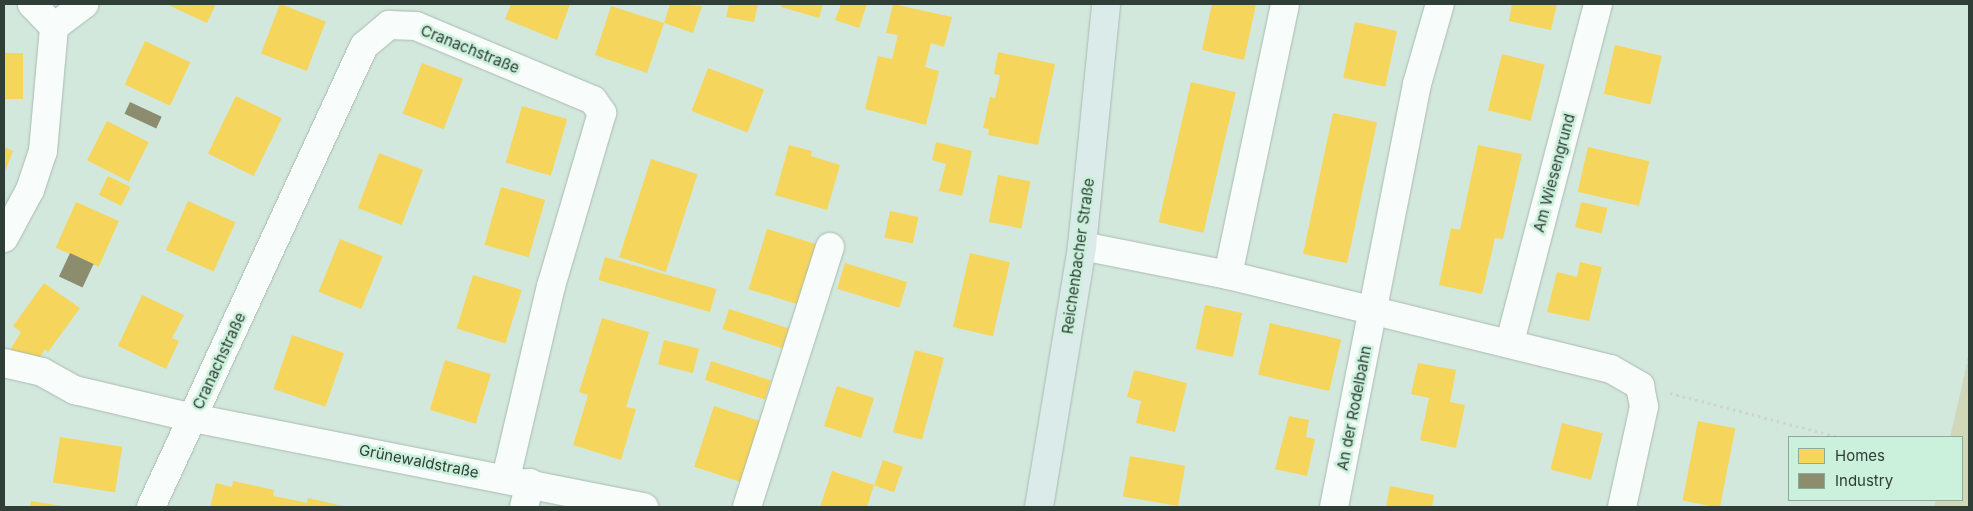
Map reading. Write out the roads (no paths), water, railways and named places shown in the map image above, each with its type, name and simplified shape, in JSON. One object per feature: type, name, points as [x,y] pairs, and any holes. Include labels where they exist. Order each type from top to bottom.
[{"type":"main road","name":"Reichenbacher Straße","points":[[1039,507],[1082,246],[1106,4]]},
{"type":"street","points":[[32,4],[54,27]]},
{"type":"street","points":[[4,238],[30,190],[43,151],[54,27],[84,4]]},
{"type":"street","points":[[1228,275],[1285,4]]},
{"type":"street","points":[[1374,309],[1417,84],[1440,4]]},
{"type":"street","name":"Am Wiesengrund","points":[[1510,342],[1598,4]]},
{"type":"street","name":"Cranachstraße","points":[[193,418],[364,46],[389,25],[416,26],[593,100],[602,113],[552,286],[520,490]]},
{"type":"street","points":[[1082,246],[1228,275],[1510,342],[1612,369],[1640,386],[1644,407],[1622,507]]},
{"type":"street","points":[[747,507],[830,247]]},
{"type":"street","name":"An der Rodelbahn","points":[[1334,507],[1374,309]]},
{"type":"street","name":"Grünewaldstraße","points":[[4,363],[42,372],[75,390],[193,418],[520,490],[637,507]]},
{"type":"street","points":[[151,507],[193,418]]}]
